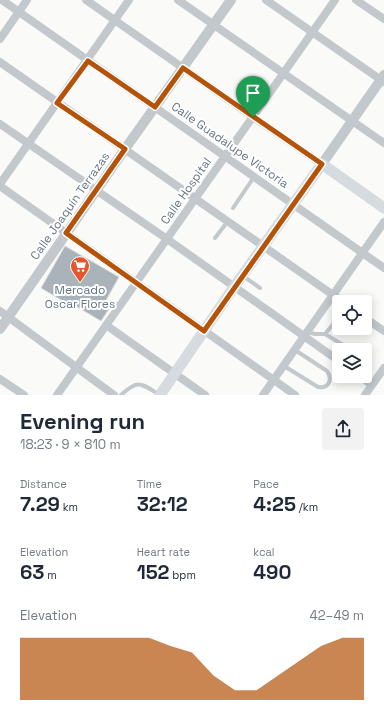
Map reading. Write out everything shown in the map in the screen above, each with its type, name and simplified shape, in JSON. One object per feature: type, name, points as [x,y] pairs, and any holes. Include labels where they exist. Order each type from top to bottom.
[{"type":"main road","points":[[160,395],[234,287],[322,164],[384,208]]},
{"type":"street","name":"Calle Guadalupe Victoria","points":[[2,0],[384,268]]},
{"type":"street","points":[[0,39],[27,0]]},
{"type":"street","points":[[86,0],[322,164],[352,120],[383,79],[266,0]]},
{"type":"street","points":[[129,0],[88,61],[0,185],[295,395]]},
{"type":"street","points":[[178,0],[384,143]]},
{"type":"street","name":"Calle Joaquín Terrazas","points":[[0,329],[231,0]]},
{"type":"street","name":"Calle Hospital","points":[[57,395],[335,0]]},
{"type":"street","points":[[356,0],[384,19]]},
{"type":"street","points":[[0,62],[334,295],[384,222]]},
{"type":"street","points":[[0,124],[234,287],[306,334],[332,355]]},
{"type":"street","points":[[263,395],[332,298]]},
{"type":"street","points":[[0,312],[114,395]]},
{"type":"street","points":[[372,323],[384,331]]},
{"type":"street","points":[[106,325],[205,395]]},
{"type":"street","points":[[365,395],[384,368]]},
{"type":"street","points":[[0,379],[24,395]]},
{"type":"lane","points":[[233,208],[254,177]]},
{"type":"lane","points":[[215,238],[228,221]]},
{"type":"lane","points":[[243,276],[260,288]]},
{"type":"lane","points":[[325,334],[332,326]]},
{"type":"lane","points":[[306,334],[325,334],[340,343]]},
{"type":"lane","points":[[284,366],[318,386],[324,387],[328,384],[330,376],[327,371],[295,350]]},
{"type":"lane","points":[[121,395],[130,386],[136,384],[142,385],[160,395]]},
{"type":"building","name":"Mercado Oscar Flores","points":[[65,246],[119,277],[105,302],[111,306],[101,321],[74,305],[73,307],[41,288]]},
{"type":"place","name":"Mercado Oscar Flores","points":[[80,283]]},
{"type":"route","points":[[88,61],[155,107],[183,68],[253,117],[322,164],[204,331],[66,233],[125,149],[57,103],[88,61]]}]
